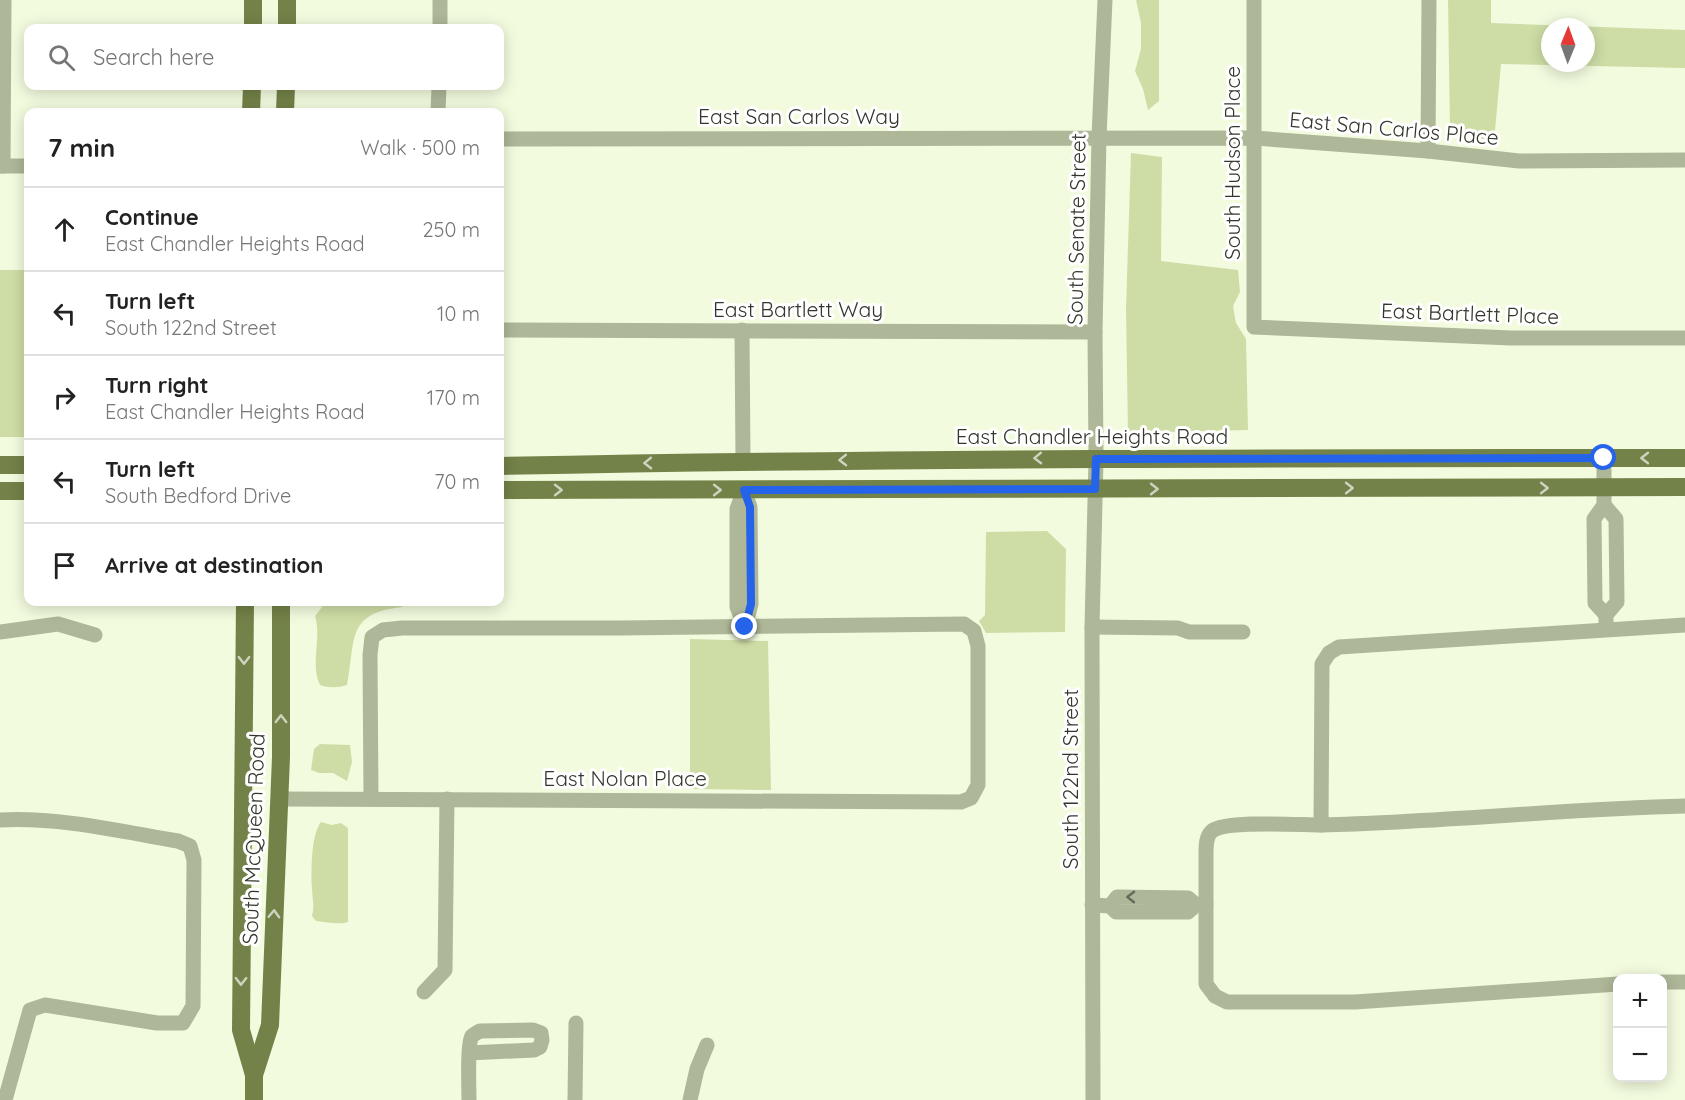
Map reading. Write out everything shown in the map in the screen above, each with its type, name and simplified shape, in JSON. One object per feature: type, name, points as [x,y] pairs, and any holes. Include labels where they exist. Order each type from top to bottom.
[{"type":"main road","points":[[253,0],[253,24]]},
{"type":"main road","points":[[287,0],[287,24]]},
{"type":"main road","points":[[251,108],[252,90]]},
{"type":"main road","points":[[285,108],[286,90]]},
{"type":"main road","name":"East Chandler Heights Road","points":[[504,466],[743,461],[1685,458]]},
{"type":"main road","points":[[743,461],[744,490]]},
{"type":"main road","points":[[0,465],[24,465]]},
{"type":"main road","points":[[504,490],[1095,489],[1604,496],[1685,487]]},
{"type":"main road","points":[[0,491],[24,491]]},
{"type":"main road","name":"South McQueen Road","points":[[245,606],[241,1030],[254,1075],[254,1100]]},
{"type":"main road","name":"South McQueen Road","points":[[254,1075],[270,1025],[279,798],[280,606]]},
{"type":"street","points":[[4,0],[2,166],[24,166]]},
{"type":"street","points":[[440,0],[440,24]]},
{"type":"street","name":"South Senate Street","points":[[1096,459],[1095,332],[1099,137],[1105,0]]},
{"type":"street","name":"South Hudson Place","points":[[1254,0],[1254,327]]},
{"type":"street","points":[[1428,151],[1430,0]]},
{"type":"street","points":[[438,108],[439,90]]},
{"type":"street","name":"East San Carlos Place","points":[[1099,137],[1254,138],[1428,151],[1519,161],[1685,160]]},
{"type":"street","name":"East San Carlos Way","points":[[504,139],[1099,137]]},
{"type":"street","name":"East Bartlett Place","points":[[1254,327],[1511,338],[1685,338]]},
{"type":"street","name":"East Bartlett Way","points":[[504,330],[1095,332]]},
{"type":"street","points":[[742,330],[743,461]]},
{"type":"street","points":[[1604,458],[1604,496],[1594,519],[1594,561],[1595,603],[1606,622]]},
{"type":"street","name":"South 122nd Street","points":[[1093,1100],[1092,627],[1096,459]]},
{"type":"street","points":[[371,799],[370,654],[372,637],[383,630],[402,628],[745,627],[751,604],[744,559],[750,507],[744,490]]},
{"type":"street","points":[[1604,496],[1616,519],[1617,559],[1617,602],[1606,622]]},
{"type":"street","points":[[1594,561],[1599,567],[1605,568],[1612,566],[1617,559]]},
{"type":"street","points":[[1321,825],[1322,664],[1329,653],[1339,647],[1606,622],[1685,625]]},
{"type":"street","points":[[0,632],[58,624],[95,635]]},
{"type":"street","name":"East Nolan Place","points":[[279,798],[961,802],[971,798],[978,785],[978,646],[974,631],[964,624],[745,627]]},
{"type":"street","points":[[1092,627],[1178,628],[1189,632],[1244,632]]},
{"type":"street","points":[[424,992],[445,970],[447,799]]},
{"type":"street","points":[[1613,984],[1354,1002],[1227,1002],[1215,996],[1206,984],[1201,905],[1207,838],[1213,831],[1233,825],[1395,823],[1621,807],[1685,806]]},
{"type":"street","points":[[0,820],[25,818],[59,821],[178,841],[190,846],[194,860],[194,1006],[183,1023],[157,1023],[45,1005],[30,1010],[5,1100]]},
{"type":"street","points":[[1092,905],[1110,906],[1117,897],[1156,905],[1188,898],[1201,905]]},
{"type":"street","points":[[1667,982],[1685,981]]},
{"type":"street","points":[[575,1100],[576,1023]]},
{"type":"street","points":[[690,1100],[697,1069],[707,1045]]},
{"type":"street","points":[[469,1100],[470,1053]]},
{"type":"green space","points":[[1136,0],[1159,0],[1159,101],[1148,110],[1143,89],[1135,71],[1141,49],[1141,23]]},
{"type":"green space","points":[[1448,0],[1491,0],[1491,23],[1541,25],[1541,65],[1501,64],[1494,142],[1450,130]]},
{"type":"green space","points":[[1595,27],[1685,30],[1685,68],[1595,66]]},
{"type":"green space","points":[[1131,153],[1162,157],[1161,261],[1238,270],[1240,292],[1233,306],[1236,323],[1246,339],[1248,430],[1128,433],[1126,309]]},
{"type":"green space","points":[[0,270],[24,270],[24,437],[0,437]]},
{"type":"green space","points":[[1047,531],[1066,549],[1065,632],[986,633],[979,621],[985,615],[986,532]]},
{"type":"green space","points":[[323,606],[403,606],[384,610],[362,623],[353,643],[347,685],[340,687],[320,685],[317,677],[315,616]]},
{"type":"green space","points":[[690,639],[768,641],[771,790],[690,789]]},
{"type":"green space","points":[[320,744],[350,745],[352,762],[347,781],[333,773],[319,773],[311,770],[314,749]]},
{"type":"green space","points":[[321,822],[332,825],[341,823],[348,828],[348,922],[344,923],[316,921],[312,916],[312,854],[315,835]]},
{"type":"route","points":[[745,627],[751,604],[750,507],[744,490],[1095,489],[1096,459],[1604,458]]}]
